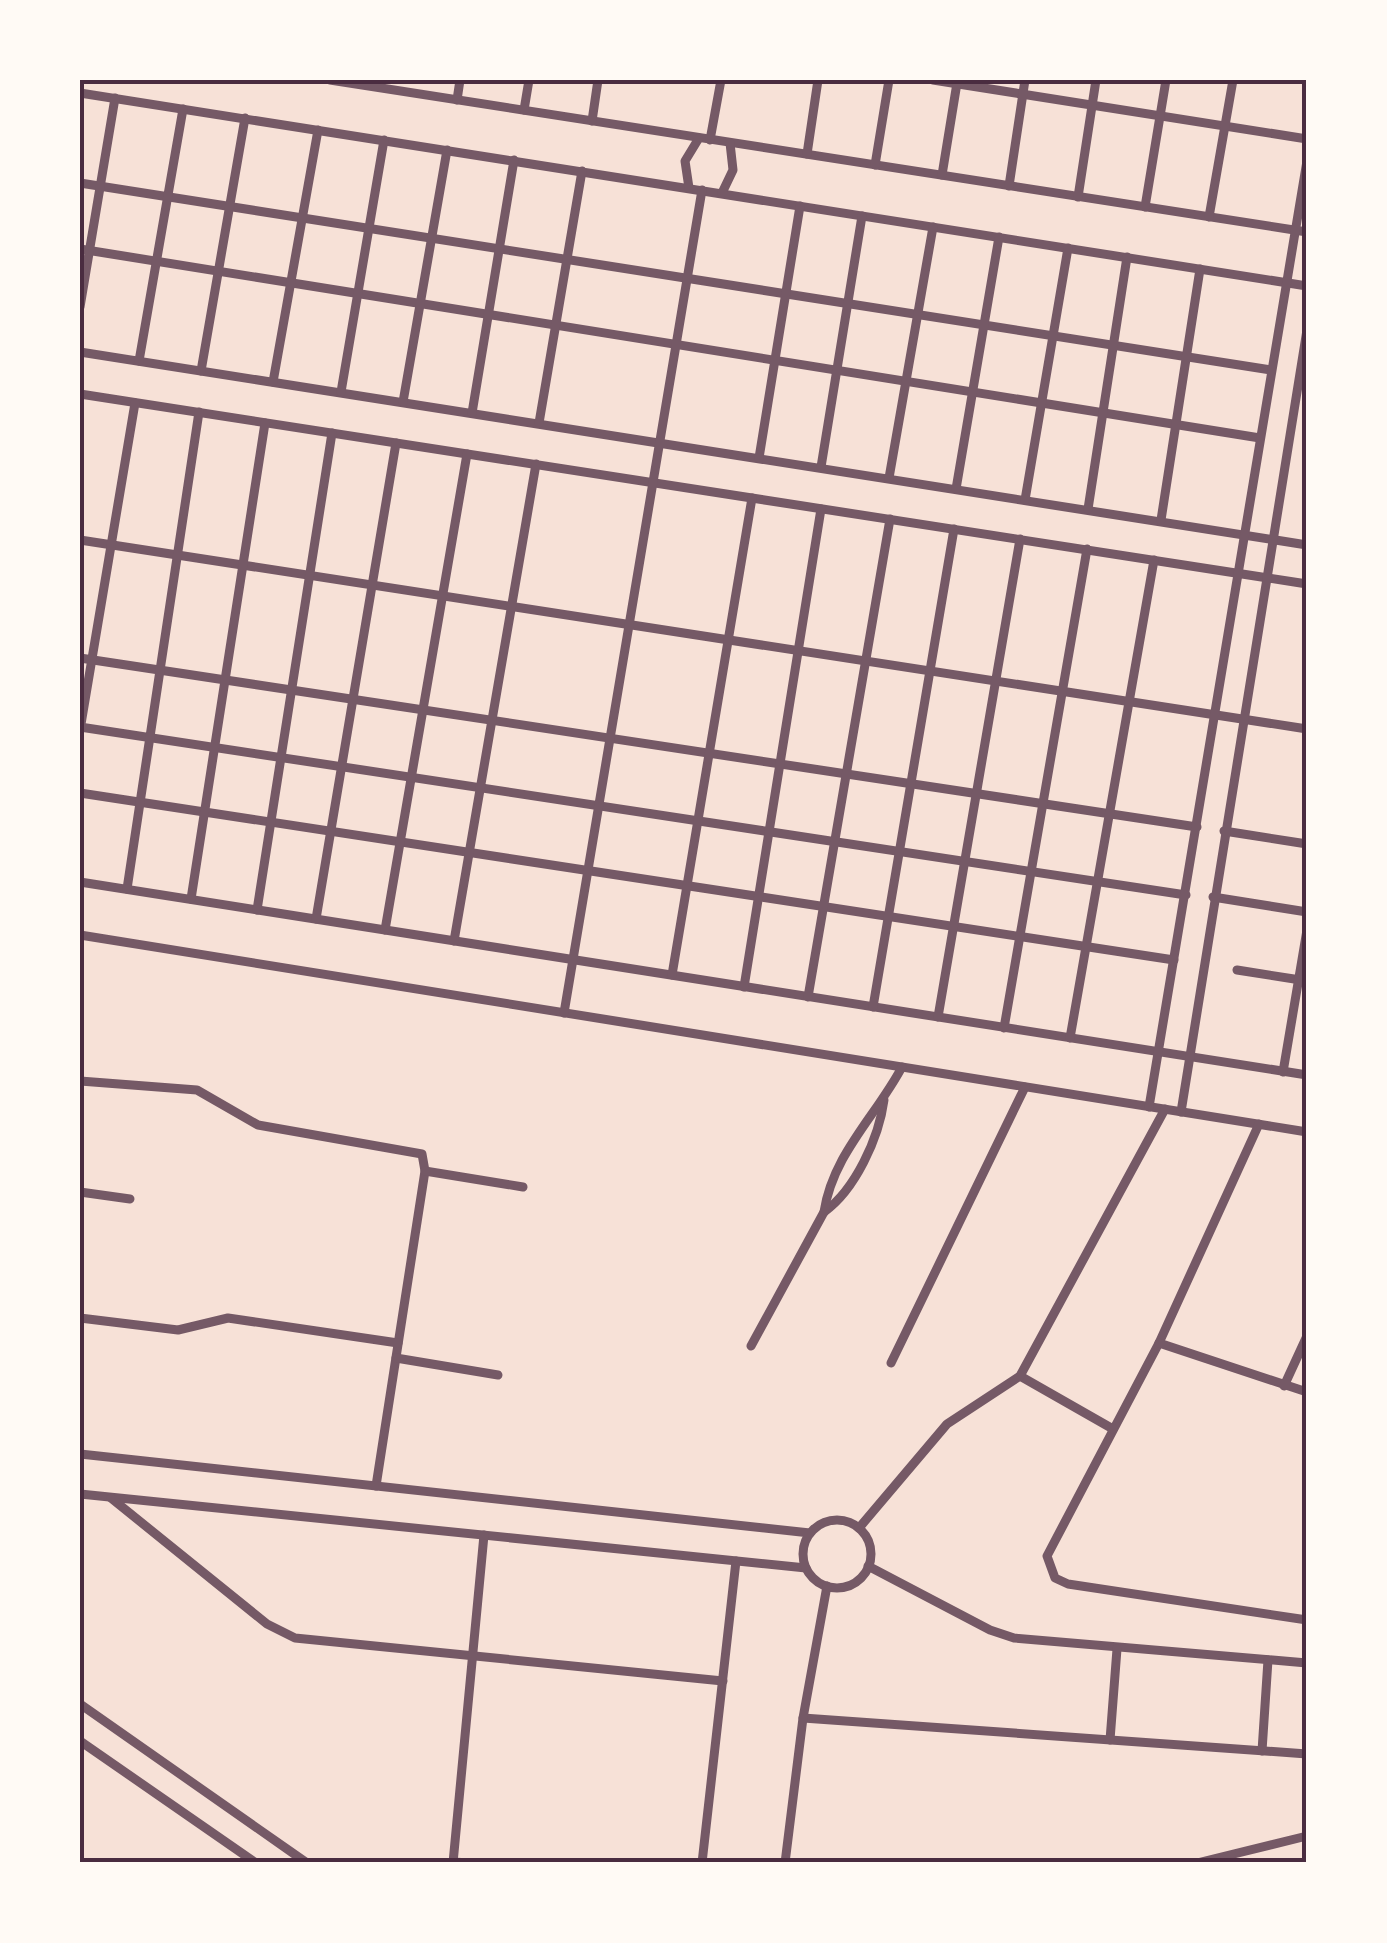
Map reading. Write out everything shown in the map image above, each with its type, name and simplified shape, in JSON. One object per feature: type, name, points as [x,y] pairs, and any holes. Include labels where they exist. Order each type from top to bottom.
[{"type":"street","points":[[330,80],[394,85],[457,100],[1307,232]]},
{"type":"street","points":[[457,100],[460,80]]},
{"type":"street","points":[[524,110],[529,80]]},
{"type":"street","points":[[592,120],[598,80]]},
{"type":"street","points":[[710,140],[721,80]]},
{"type":"street","points":[[806,154],[818,80]]},
{"type":"street","points":[[876,165],[889,80]]},
{"type":"street","points":[[933,80],[1307,139]]},
{"type":"street","points":[[1009,186],[1025,80]]},
{"type":"street","points":[[1078,197],[1096,80]]},
{"type":"street","points":[[1145,207],[1166,80]]},
{"type":"street","points":[[1209,217],[1233,80]]},
{"type":"street","points":[[942,176],[957,82]]},
{"type":"street","points":[[80,93],[1307,286]]},
{"type":"street","points":[[80,307],[85,250],[115,98]]},
{"type":"street","points":[[140,361],[183,109]]},
{"type":"street","points":[[202,371],[245,118]]},
{"type":"street","points":[[273,382],[318,130]]},
{"type":"street","points":[[689,188],[685,160],[698,138]]},
{"type":"street","points":[[341,392],[384,140]]},
{"type":"street","points":[[722,194],[733,170],[730,143]]},
{"type":"street","points":[[403,402],[447,150]]},
{"type":"street","points":[[472,413],[514,160]]},
{"type":"street","points":[[1150,1106],[1307,161]]},
{"type":"street","points":[[539,424],[582,171]]},
{"type":"street","points":[[80,184],[1272,370]]},
{"type":"street","points":[[564,1013],[702,190]]},
{"type":"street","points":[[759,458],[800,206]]},
{"type":"street","points":[[821,467],[862,216]]},
{"type":"street","points":[[889,478],[933,227]]},
{"type":"street","points":[[956,488],[999,237]]},
{"type":"street","points":[[1025,500],[1068,248]]},
{"type":"street","points":[[85,250],[1260,438]]},
{"type":"street","points":[[1088,509],[1127,257]]},
{"type":"street","points":[[1161,520],[1200,269]]},
{"type":"street","points":[[1182,1112],[1242,719],[1304,370],[1307,330]]},
{"type":"street","points":[[80,352],[1307,545]]},
{"type":"street","points":[[80,394],[1307,584]]},
{"type":"street","points":[[134,402],[80,728],[1186,895]]},
{"type":"street","points":[[127,889],[199,412]]},
{"type":"street","points":[[192,899],[264,422]]},
{"type":"street","points":[[257,910],[332,433]]},
{"type":"street","points":[[316,919],[396,443]]},
{"type":"street","points":[[385,930],[467,454]]},
{"type":"street","points":[[454,941],[536,464]]},
{"type":"street","points":[[672,975],[752,498]]},
{"type":"street","points":[[744,987],[822,508]]},
{"type":"street","points":[[808,997],[890,519]]},
{"type":"street","points":[[873,1007],[954,529]]},
{"type":"street","points":[[938,1017],[1020,539]]},
{"type":"street","points":[[80,540],[1307,728]]},
{"type":"street","points":[[1004,1028],[1087,550]]},
{"type":"street","points":[[1070,1038],[1154,560]]},
{"type":"street","points":[[80,658],[1196,827]]},
{"type":"street","points":[[80,793],[1174,960]]},
{"type":"street","points":[[1224,830],[1307,844]]},
{"type":"street","points":[[80,882],[1307,1075]]},
{"type":"street","points":[[1213,897],[1307,912]]},
{"type":"street","points":[[1283,1072],[1303,981],[1307,930]]},
{"type":"street","points":[[80,935],[1307,1132]]},
{"type":"street","points":[[1237,970],[1303,981]]},
{"type":"street","points":[[824,1212],[841,1200],[881,1123],[884,1100],[902,1067]]},
{"type":"street","points":[[80,1081],[197,1090],[258,1125],[422,1154],[425,1171],[376,1486]]},
{"type":"street","points":[[891,1363],[1025,1086]]},
{"type":"street","points":[[751,1346],[824,1212],[827,1190],[867,1114],[884,1100]]},
{"type":"street","points":[[858,1528],[946,1424],[1020,1376],[1165,1109]]},
{"type":"street","points":[[1259,1124],[1159,1343],[1047,1556],[1054,1578],[1068,1584],[1307,1620]]},
{"type":"street","points":[[425,1171],[523,1187]]},
{"type":"street","points":[[80,1192],[130,1200]]},
{"type":"street","points":[[80,1318],[178,1330],[228,1318],[398,1343]]},
{"type":"street","points":[[1284,1386],[1307,1336]]},
{"type":"street","points":[[1159,1343],[1307,1392]]},
{"type":"street","points":[[396,1358],[498,1374]]},
{"type":"street","points":[[1020,1376],[1112,1429]]},
{"type":"street","points":[[80,1454],[810,1533],[834,1520],[858,1528],[868,1542],[868,1566],[852,1584],[827,1586],[806,1568],[80,1494]]},
{"type":"street","points":[[110,1497],[280,1632],[311,1640],[724,1681]]},
{"type":"street","points":[[806,1568],[803,1550],[810,1533]]},
{"type":"street","points":[[469,1863],[453,1862],[484,1535]]},
{"type":"street","points":[[702,1863],[736,1561]]},
{"type":"street","points":[[868,1566],[1002,1634],[1042,1643],[1307,1663]]},
{"type":"street","points":[[784,1863],[803,1718],[827,1586]]},
{"type":"street","points":[[1110,1740],[1118,1648]]},
{"type":"street","points":[[1262,1751],[1268,1660]]},
{"type":"street","points":[[80,1704],[307,1863]]},
{"type":"street","points":[[803,1718],[1307,1754]]},
{"type":"street","points":[[80,1741],[256,1863]]},
{"type":"street","points":[[1196,1863],[1307,1836]]}]
